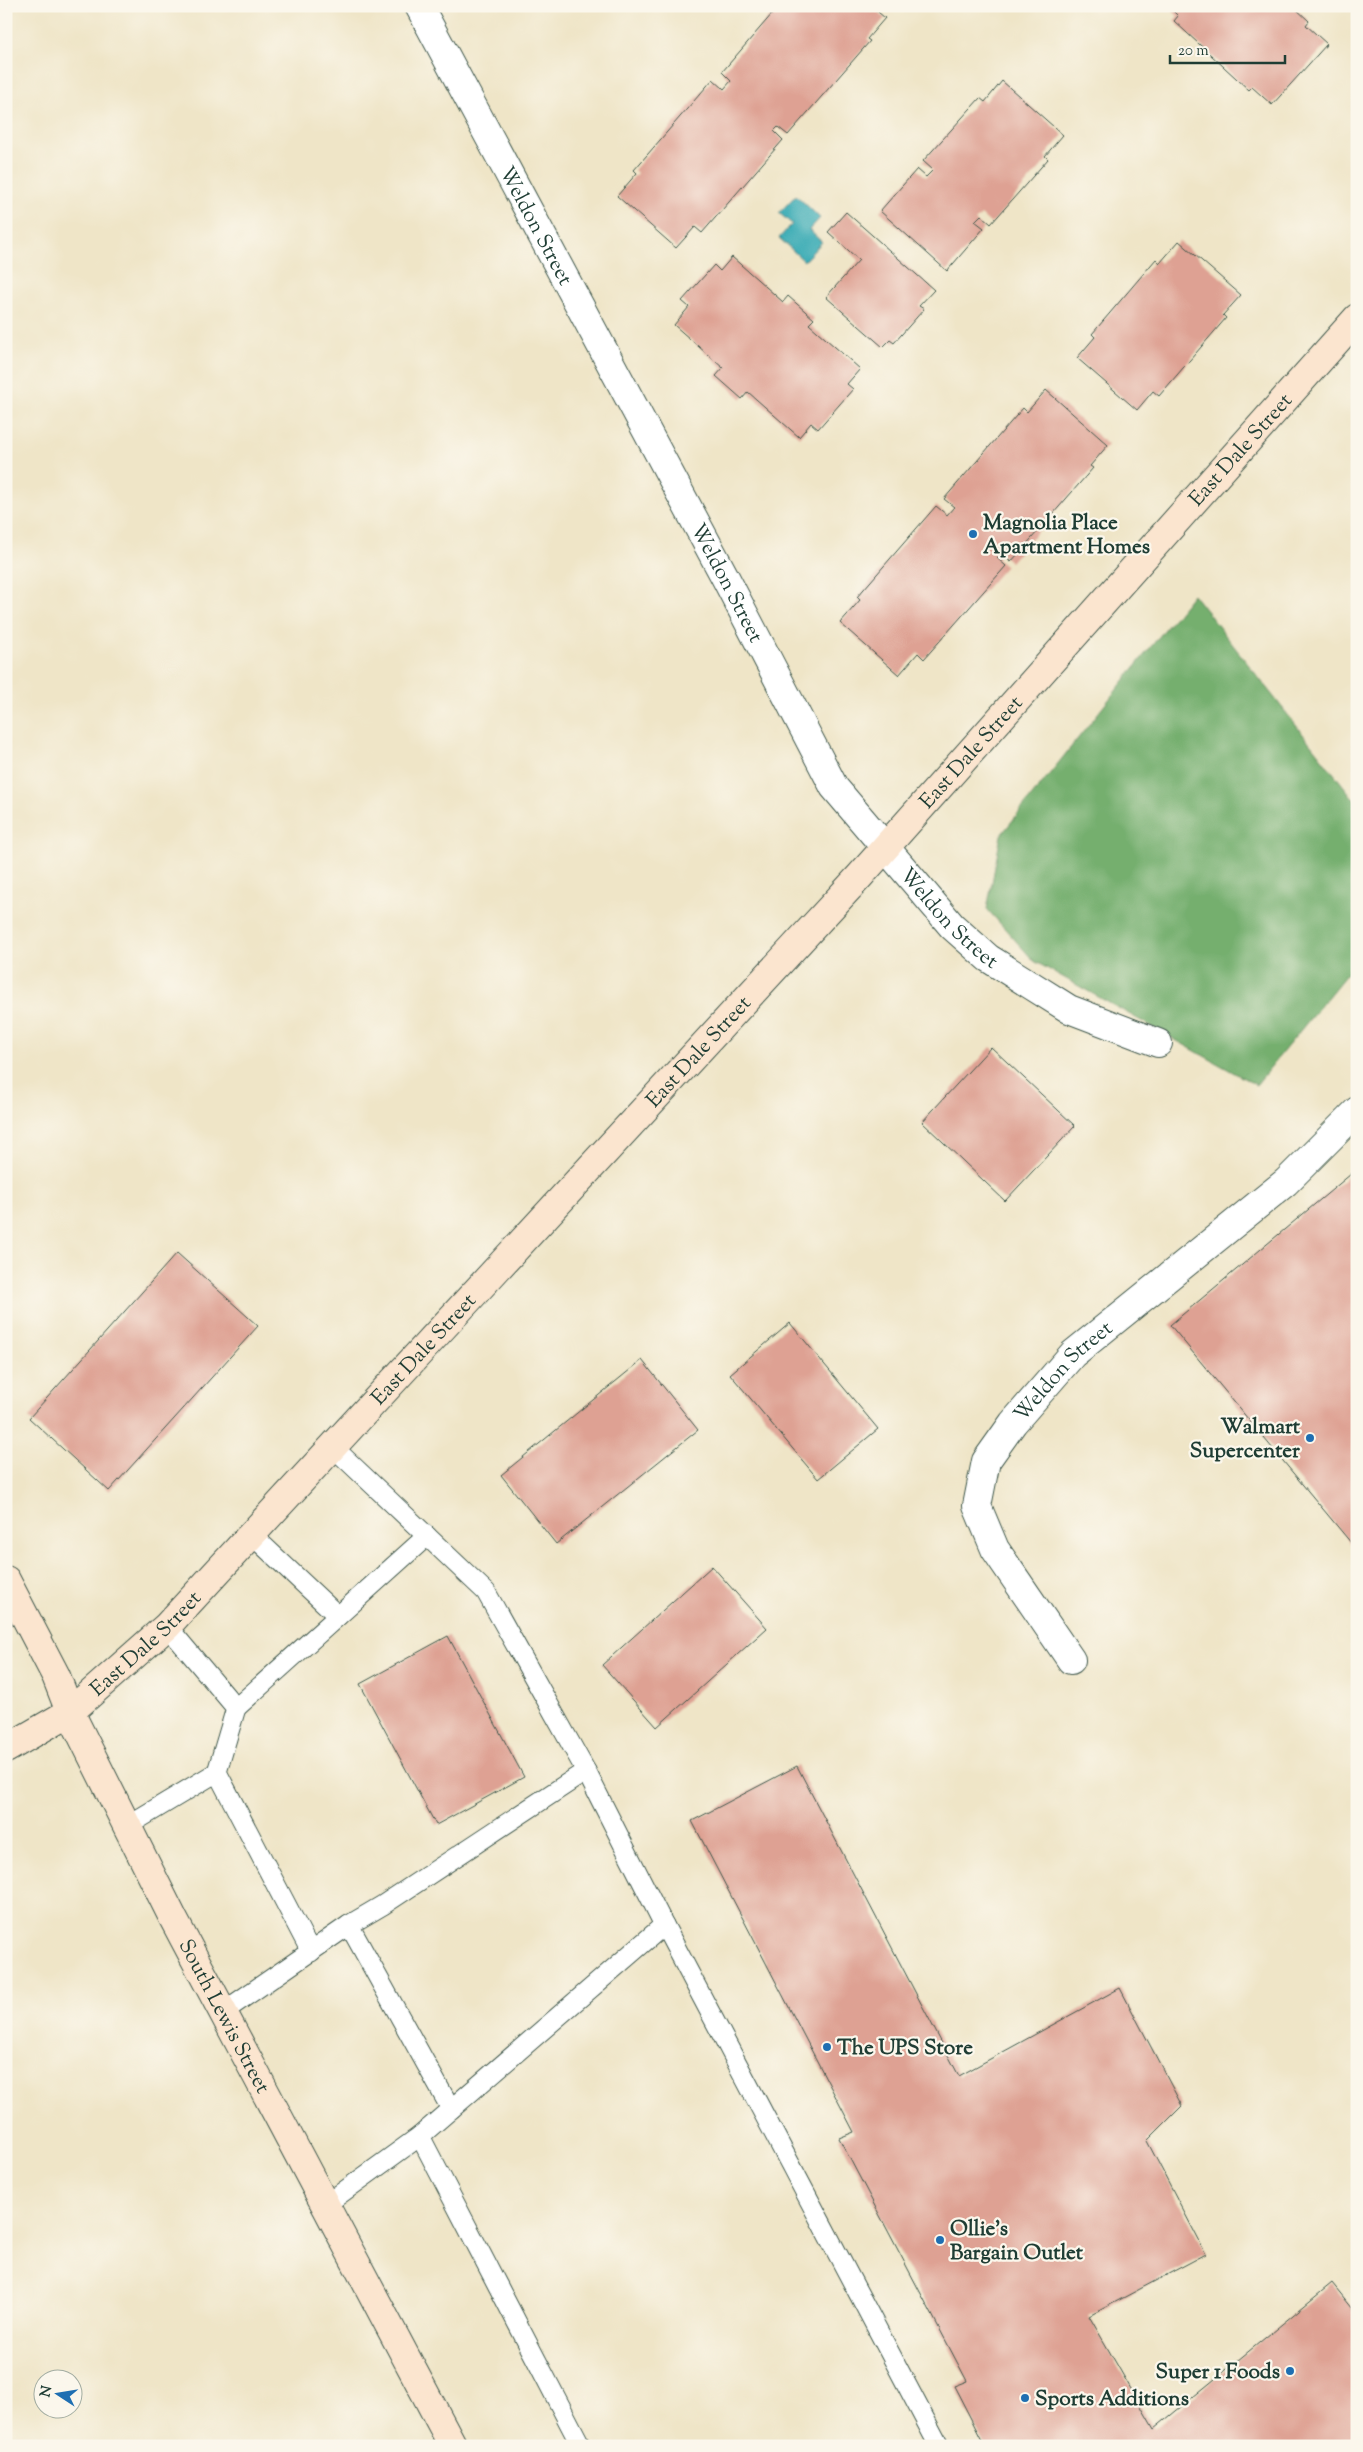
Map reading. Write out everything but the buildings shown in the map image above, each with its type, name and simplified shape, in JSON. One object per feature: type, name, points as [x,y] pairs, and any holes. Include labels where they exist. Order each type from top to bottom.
[{"type":"street","name":"Weldon Street","points":[[419,6],[721,568],[834,787],[952,926],[988,958],[1069,1008],[1158,1043]]},
{"type":"street","name":"East Dale Street","points":[[6,1749],[70,1712],[167,1626],[885,846],[1357,318]]},
{"type":"street","name":"Weldon Street","points":[[1071,1660],[995,1549],[977,1506],[986,1462],[1013,1423],[1073,1354],[1286,1182],[1357,1111]]},
{"type":"street","name":"South Lewis Street","points":[[6,1580],[56,1676],[70,1712],[127,1826],[223,2012],[453,2446]]},
{"type":"lane","points":[[333,1447],[486,1592],[586,1771],[664,1925],[939,2446]]},
{"type":"lane","points":[[252,1535],[338,1616]]},
{"type":"lane","points":[[127,1826],[217,1772],[236,1708],[427,1536]]},
{"type":"lane","points":[[167,1626],[236,1708]]},
{"type":"lane","points":[[223,2012],[349,1925],[383,1905],[586,1771]]},
{"type":"lane","points":[[217,1772],[311,1952]]},
{"type":"lane","points":[[349,1925],[452,2109]]},
{"type":"lane","points":[[325,2205],[420,2136],[664,1925]]},
{"type":"lane","points":[[420,2136],[580,2446]]},
{"type":"green space","points":[[1193,594],[1357,803],[1357,961],[1256,1085],[1034,961],[987,909],[1001,835]]},
{"type":"water","points":[[796,195],[820,218],[809,230],[822,242],[804,261],[779,238],[792,224],[779,213]]},
{"type":"place","name":"Magnolia Place Apartment Homes","points":[[973,534]]},
{"type":"place","name":"Walmart Supercenter","points":[[1310,1438]]},
{"type":"place","name":"The UPS Store","points":[[827,2047]]},
{"type":"place","name":"Ollie's Bargain Outlet","points":[[940,2240]]},
{"type":"place","name":"Super 1 Foods","points":[[1290,2371]]},
{"type":"place","name":"Sports Additions","points":[[1025,2398]]}]
